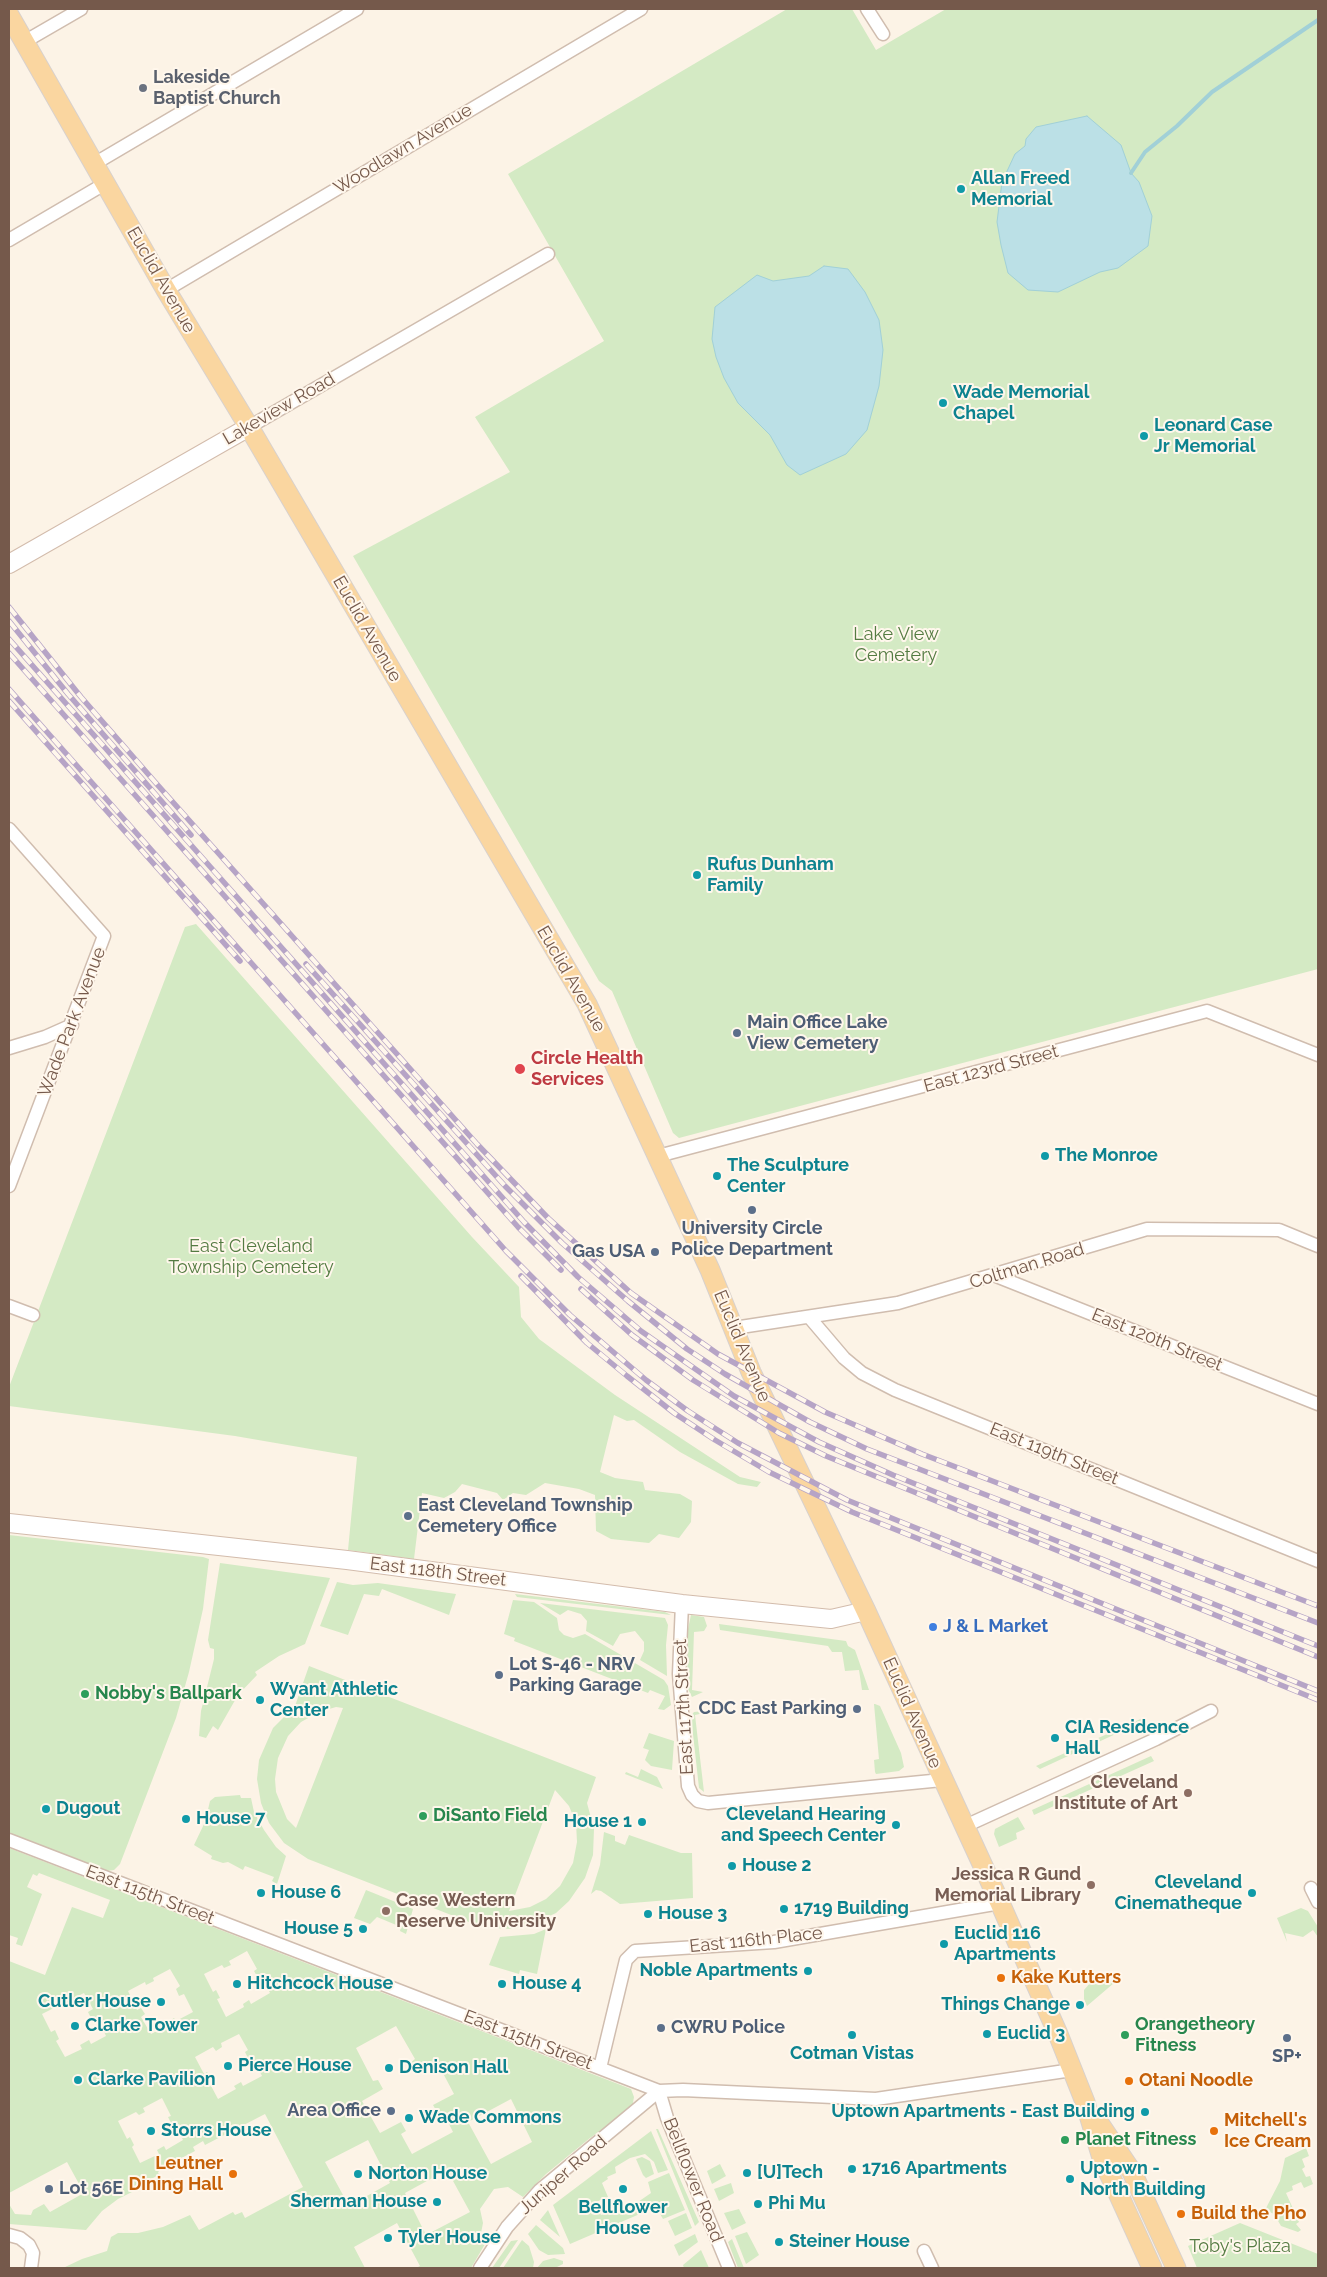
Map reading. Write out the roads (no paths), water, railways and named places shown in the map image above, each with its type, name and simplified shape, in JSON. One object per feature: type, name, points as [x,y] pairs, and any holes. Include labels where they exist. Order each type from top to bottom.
[{"type":"main road","name":"Euclid Avenue","points":[[9,15],[166,290],[249,427],[588,1004],[658,1156],[734,1328],[751,1372],[866,1611],[963,1827],[1000,1903],[1085,2102],[1102,2158],[1152,2268]]},
{"type":"main road","name":"Euclid Avenue","points":[[1085,2102],[1132,2172],[1176,2268]]},
{"type":"street","points":[[24,42],[81,9]]},
{"type":"street","points":[[94,164],[357,9]]},
{"type":"street","name":"Woodlawn Avenue","points":[[166,290],[641,9]]},
{"type":"street","points":[[866,9],[883,34]]},
{"type":"street","points":[[9,240],[106,183]]},
{"type":"street","name":"Lakeview Road","points":[[9,564],[548,254]]},
{"type":"street","name":"Wade Park Avenue","points":[[9,830],[104,936],[72,1025],[9,1186]]},
{"type":"street","name":"East 123rd Street","points":[[658,1156],[810,1118],[1207,1011],[1318,1055]]},
{"type":"street","points":[[9,1048],[45,1037],[72,1025]]},
{"type":"street","name":"Coltman Road","points":[[734,1328],[810,1318],[898,1303],[996,1276],[1147,1229],[1279,1230],[1318,1246]]},
{"type":"street","name":"East 120th Street","points":[[996,1276],[1318,1404]]},
{"type":"street","points":[[9,1306],[33,1315]]},
{"type":"street","name":"East 119th Street","points":[[810,1318],[844,1358],[862,1373],[895,1390],[1318,1561]]},
{"type":"street","name":"East 118th Street","points":[[9,1523],[464,1574],[682,1604],[831,1619],[866,1611]]},
{"type":"street","name":"East 117th Street","points":[[682,1604],[679,1674],[688,1786],[692,1795],[698,1801],[708,1803],[942,1780]]},
{"type":"street","points":[[963,1827],[1156,1739],[1211,1711]]},
{"type":"street","name":"East 115th Street","points":[[9,1840],[659,2091],[683,2090],[876,2099],[1072,2070]]},
{"type":"street","points":[[1311,1888],[1318,1902]]},
{"type":"street","name":"East 116th Place","points":[[600,2068],[626,1960],[635,1951],[774,1942],[1000,1903]]},
{"type":"street","name":"Juniper Road","points":[[480,2268],[507,2227],[540,2190],[659,2091]]},
{"type":"street","name":"Bellflower Road","points":[[659,2091],[668,2118],[729,2268]]},
{"type":"street","points":[[9,2234],[26,2242],[32,2254],[31,2268]]},
{"type":"street","points":[[924,2251],[932,2268]]},
{"type":"water","points":[[1087,116],[1121,145],[1131,173],[1139,182],[1152,216],[1148,246],[1118,268],[1100,272],[1058,292],[1028,290],[1008,273],[1001,245],[997,222],[1002,182],[1015,154],[1025,146],[1026,139],[1036,127]]},
{"type":"water","points":[[824,266],[848,269],[865,292],[879,320],[883,350],[879,386],[867,430],[846,454],[800,475],[787,465],[770,435],[738,403],[724,378],[712,339],[715,307],[757,275],[773,281],[809,276]]},
{"type":"waterway","points":[[1131,173],[1145,152],[1177,126],[1212,92],[1318,20]]},
{"type":"railway","points":[[9,607],[81,697],[155,782],[477,1144],[548,1218],[631,1293],[718,1354],[825,1412],[922,1454],[1318,1606]]},
{"type":"railway","points":[[9,621],[68,694],[191,835]]},
{"type":"railway","points":[[9,639],[524,1222],[578,1277],[641,1331],[734,1396],[819,1442],[893,1475],[1318,1646]]},
{"type":"railway","points":[[9,653],[518,1227],[561,1270]]},
{"type":"railway","points":[[9,689],[506,1251],[570,1315],[646,1380],[688,1411],[738,1443],[847,1500],[1318,1691]]},
{"type":"railway","points":[[9,701],[240,961]]},
{"type":"railway","points":[[306,964],[505,1186],[562,1243],[628,1301],[687,1349],[725,1374],[810,1422],[867,1449],[1318,1623]]},
{"type":"railway","points":[[521,1276],[587,1343],[627,1376],[674,1413],[769,1472],[852,1512],[1318,1700]]},
{"type":"railway","points":[[581,1289],[632,1335],[693,1380],[779,1433],[826,1456],[1318,1657]]},
{"type":"place","name":"Lakeside Baptist Church","points":[[143,88]]},
{"type":"place","name":"Allan Freed Memorial","points":[[961,189]]},
{"type":"place","name":"Wade Memorial Chapel","points":[[943,403]]},
{"type":"place","name":"Leonard Case Jr Memorial","points":[[1144,436]]},
{"type":"place","name":"Rufus Dunham Family","points":[[697,875]]},
{"type":"place","name":"Main Office Lake View Cemetery","points":[[737,1033]]},
{"type":"place","name":"Circle Health Services","points":[[520,1069]]},
{"type":"place","name":"The Monroe","points":[[1045,1156]]},
{"type":"place","name":"The Sculpture Center","points":[[717,1176]]},
{"type":"place","name":"University Circle Police Department","points":[[752,1210]]},
{"type":"place","name":"Gas USA","points":[[655,1252]]},
{"type":"place","name":"East Cleveland Township Cemetery Office","points":[[408,1516]]},
{"type":"place","name":"J & L Market","points":[[933,1627]]},
{"type":"place","name":"Lot S-46 - NRV Parking Garage","points":[[499,1675]]},
{"type":"place","name":"Nobby's Ballpark","points":[[85,1694]]},
{"type":"place","name":"Wyant Athletic Center","points":[[260,1700]]},
{"type":"place","name":"CDC East Parking","points":[[857,1709]]},
{"type":"place","name":"CIA Residence Hall","points":[[1055,1738]]},
{"type":"place","name":"Cleveland Institute of Art","points":[[1188,1793]]},
{"type":"place","name":"Dugout","points":[[46,1809]]},
{"type":"place","name":"DiSanto Field","points":[[423,1816]]},
{"type":"place","name":"House 7","points":[[186,1819]]},
{"type":"place","name":"House 1","points":[[642,1822]]},
{"type":"place","name":"Cleveland Hearing and Speech Center","points":[[896,1825]]},
{"type":"place","name":"House 2","points":[[732,1866]]},
{"type":"place","name":"Jessica R Gund Memorial Library","points":[[1091,1885]]},
{"type":"place","name":"House 6","points":[[261,1893]]},
{"type":"place","name":"Cleveland Cinematheque","points":[[1252,1893]]},
{"type":"place","name":"1719 Building","points":[[784,1909]]},
{"type":"place","name":"Case Western Reserve University","points":[[386,1911]]},
{"type":"place","name":"House 3","points":[[648,1914]]},
{"type":"place","name":"House 5","points":[[363,1929]]},
{"type":"place","name":"Euclid 116 Apartments","points":[[944,1944]]},
{"type":"place","name":"Noble Apartments","points":[[808,1971]]},
{"type":"place","name":"Kake Kutters","points":[[1001,1978]]},
{"type":"place","name":"Hitchcock House","points":[[237,1984]]},
{"type":"place","name":"House 4","points":[[502,1984]]},
{"type":"place","name":"Cutler House","points":[[161,2002]]},
{"type":"place","name":"Things Change","points":[[1080,2005]]},
{"type":"place","name":"Clarke Tower","points":[[75,2026]]},
{"type":"place","name":"CWRU Police","points":[[661,2028]]},
{"type":"place","name":"Euclid 3","points":[[987,2034]]},
{"type":"place","name":"Cotman Vistas","points":[[852,2035]]},
{"type":"place","name":"Orangetheory Fitness","points":[[1125,2035]]},
{"type":"place","name":"SP+","points":[[1287,2038]]},
{"type":"place","name":"Pierce House","points":[[228,2066]]},
{"type":"place","name":"Denison Hall","points":[[389,2068]]},
{"type":"place","name":"Clarke Pavilion","points":[[78,2080]]},
{"type":"place","name":"Otani Noodle","points":[[1129,2081]]},
{"type":"place","name":"Area Office","points":[[391,2111]]},
{"type":"place","name":"Uptown Apartments - East Building","points":[[1145,2112]]},
{"type":"place","name":"Wade Commons","points":[[409,2118]]},
{"type":"place","name":"Storrs House","points":[[151,2131]]},
{"type":"place","name":"Mitchell's Ice Cream","points":[[1214,2131]]},
{"type":"place","name":"Planet Fitness","points":[[1065,2140]]},
{"type":"place","name":"1716 Apartments","points":[[852,2169]]},
{"type":"place","name":"[U]Tech","points":[[747,2173]]},
{"type":"place","name":"Leutner Dining Hall","points":[[233,2174]]},
{"type":"place","name":"Norton House","points":[[358,2174]]},
{"type":"place","name":"Uptown - North Building","points":[[1070,2179]]},
{"type":"place","name":"Lot 56E","points":[[49,2189]]},
{"type":"place","name":"Bellflower House","points":[[623,2189]]},
{"type":"place","name":"Sherman House","points":[[437,2202]]},
{"type":"place","name":"Phi Mu","points":[[758,2204]]},
{"type":"place","name":"Build the Pho","points":[[1181,2214]]},
{"type":"place","name":"Tyler House","points":[[388,2238]]},
{"type":"place","name":"Steiner House","points":[[779,2242]]},
{"type":"park label","name":"Lake View Cemetery","points":[[896,645]]},
{"type":"park label","name":"East Cleveland Township Cemetery","points":[[251,1257]]},
{"type":"park label","name":"Toby's Plaza","points":[[1240,2247]]}]
